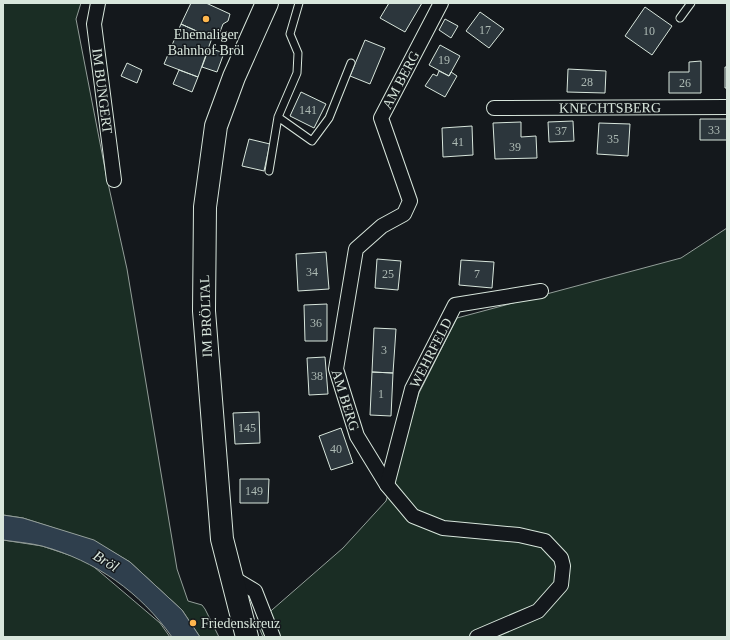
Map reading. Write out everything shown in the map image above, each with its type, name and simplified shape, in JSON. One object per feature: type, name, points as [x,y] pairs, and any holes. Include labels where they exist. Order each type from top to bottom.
[{"type":"main road","name":"IM BRÖLTAL","points":[[247,637],[230,576],[222,539],[204,311],[205,207],[216,126],[234,77],[267,3]]},
{"type":"street","name":"IM BUNGERT","points":[[98,3],[94,24],[114,180]]},
{"type":"street","name":"AM BERG","points":[[441,3],[381,118],[410,201],[404,214],[382,226],[356,250],[336,369],[357,436],[387,485],[413,516],[443,528],[519,535],[545,541],[561,558],[563,566],[561,585],[538,611],[477,637]]},
{"type":"street","name":"KNECHTSBERG","points":[[494,108],[727,107]]},
{"type":"street","name":"WEHRFELD","points":[[387,485],[412,389],[455,306],[541,291]]},
{"type":"street","points":[[230,576],[255,591],[273,637]]},
{"type":"lane","points":[[269,171],[278,117],[297,73],[298,53],[290,34],[299,3]]},
{"type":"lane","points":[[680,18],[691,3]]},
{"type":"lane","points":[[278,117],[312,142],[329,118],[351,63]]},
{"type":"green space","points":[[3,3],[81,3],[76,19],[106,174],[127,269],[177,569],[188,601],[202,605],[219,637],[200,637],[182,610],[130,562],[94,541],[23,518],[3,515]]},
{"type":"green space","points":[[727,228],[727,637],[263,637],[257,623],[343,548],[386,501],[419,393],[457,318],[681,258]]},
{"type":"green space","points":[[3,540],[42,546],[87,561],[160,623],[170,637],[3,637]]},
{"type":"water","name":"Bröl","points":[[3,515],[23,518],[94,540],[130,562],[182,610],[200,637],[172,637],[146,606],[131,592],[115,580],[81,560],[42,546],[3,540]]},
{"type":"building","name":"Ehemaliger Bahnhof Bröl","points":[[191,3],[206,3],[230,14],[228,21],[223,24],[218,37],[215,36],[214,39],[181,24]]},
{"type":"building","points":[[389,3],[422,3],[405,32],[380,18]]},
{"type":"building","points":[[645,7],[672,26],[652,55],[625,36]]},
{"type":"building","points":[[480,12],[504,29],[489,48],[466,31]]},
{"type":"building","points":[[445,19],[458,26],[451,38],[439,30]]},
{"type":"building","points":[[181,24],[212,38],[198,77],[164,64]]},
{"type":"building","points":[[365,40],[385,48],[370,84],[350,76]]},
{"type":"building","points":[[440,45],[460,56],[449,76],[429,65]]},
{"type":"building","points":[[209,48],[224,53],[217,72],[202,67]]},
{"type":"building","points":[[701,61],[701,93],[669,93],[669,72],[689,72],[689,62]]},
{"type":"building","points":[[127,63],[142,70],[137,83],[121,76]]},
{"type":"building","points":[[725,67],[727,67],[727,88],[725,88]]},
{"type":"building","points":[[568,69],[606,71],[605,93],[567,92]]},
{"type":"building","points":[[179,70],[198,77],[192,92],[173,84]]},
{"type":"building","points":[[439,71],[449,76],[451,72],[457,76],[445,97],[425,86],[433,74],[437,76]]},
{"type":"building","points":[[301,92],[326,104],[314,128],[290,116]]},
{"type":"building","points":[[700,119],[727,119],[727,140],[700,140]]},
{"type":"building","points":[[573,121],[574,141],[549,142],[548,122]]},
{"type":"building","points":[[521,122],[521,137],[536,136],[537,158],[495,159],[493,123]]},
{"type":"building","points":[[599,123],[630,124],[628,156],[597,154]]},
{"type":"building","points":[[472,126],[473,155],[443,157],[442,128]]},
{"type":"building","points":[[249,139],[270,144],[264,171],[242,166]]},
{"type":"building","points":[[326,252],[329,289],[298,291],[296,254]]},
{"type":"building","points":[[377,259],[401,261],[398,290],[375,288]]},
{"type":"building","points":[[461,260],[494,262],[492,288],[459,285]]},
{"type":"building","points":[[327,304],[327,341],[305,341],[304,305]]},
{"type":"building","points":[[374,328],[396,329],[393,373],[372,372]]},
{"type":"building","points":[[325,357],[328,394],[309,395],[307,358]]},
{"type":"building","points":[[372,372],[393,373],[391,416],[370,415]]},
{"type":"building","points":[[259,412],[260,443],[235,444],[233,413]]},
{"type":"building","points":[[341,428],[353,463],[331,470],[319,436]]},
{"type":"building","points":[[240,479],[269,479],[268,503],[240,503]]},
{"type":"place","name":"Ehemaliger Bahnhof Bröl","points":[[206,19]]},
{"type":"place","name":"Friedenskreuz","points":[[193,623]]}]
